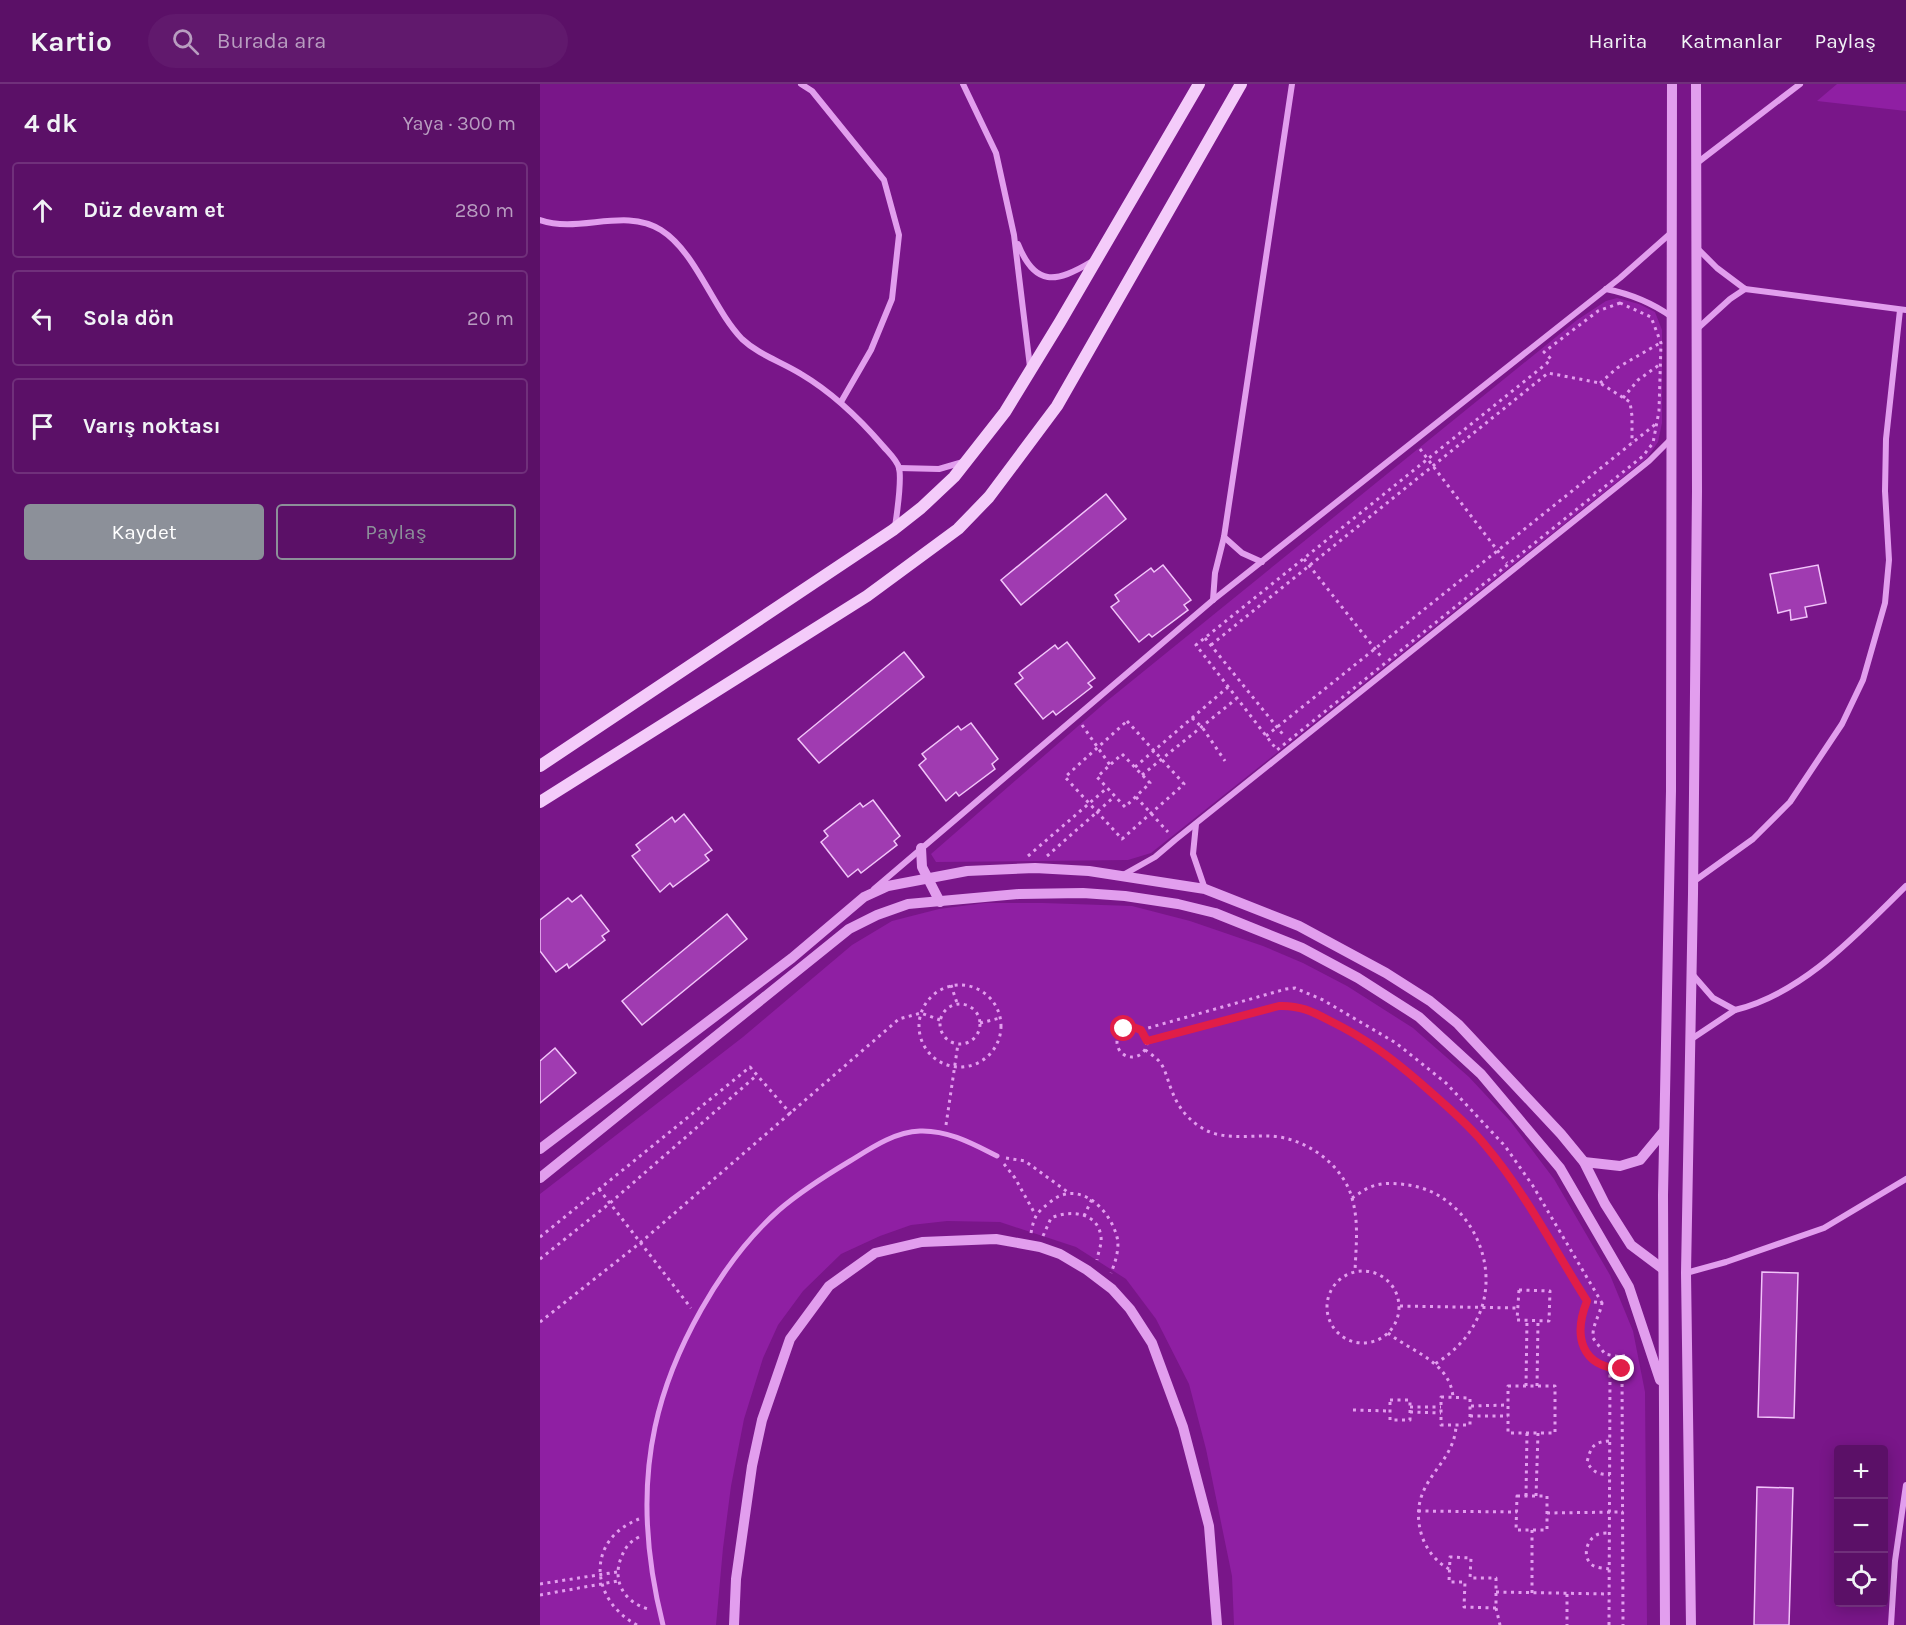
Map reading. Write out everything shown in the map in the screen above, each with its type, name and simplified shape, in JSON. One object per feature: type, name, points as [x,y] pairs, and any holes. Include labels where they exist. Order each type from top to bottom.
[{"type":"main road","points":[[540,766],[895,528],[921,508],[954,477],[1005,412],[1199,84]]},
{"type":"main road","points":[[540,802],[867,596],[958,529],[989,498],[1056,406],[1241,84]]},
{"type":"street","points":[[801,84],[812,91],[884,180],[899,235],[892,299],[871,350],[841,402]]},
{"type":"street","points":[[963,84],[996,153],[1014,235],[1030,370]]},
{"type":"street","points":[[1213,600],[1215,573],[1224,537],[1292,84]]},
{"type":"street","points":[[1665,1625],[1663,1269],[1671,791],[1672,84]]},
{"type":"street","points":[[1691,1625],[1686,1273],[1694,882],[1696,84]]},
{"type":"street","points":[[1696,163],[1800,84]]},
{"type":"street","points":[[540,220],[547,223],[569,224],[634,219],[660,229],[680,247],[743,340],[767,357],[802,374],[841,402],[858,417],[899,468],[895,528]]},
{"type":"street","points":[[540,1149],[792,958],[1213,600],[1605,289],[1672,231]]},
{"type":"street","points":[[1014,235],[1025,261],[1034,272],[1054,277],[1069,276],[1095,260]]},
{"type":"street","points":[[1694,882],[1753,840],[1790,802],[1842,724],[1863,680],[1885,603],[1889,560],[1885,491],[1886,439],[1903,310],[1745,289],[1717,268],[1696,247]]},
{"type":"street","points":[[1605,289],[1632,294],[1655,305],[1672,317]]},
{"type":"street","points":[[1696,329],[1745,289]]},
{"type":"street","points":[[1124,875],[1155,856],[1196,824],[1649,461],[1672,438]]},
{"type":"street","points":[[899,468],[939,469],[967,460]]},
{"type":"street","points":[[1224,537],[1242,554],[1262,562]]},
{"type":"street","points":[[1196,824],[1193,854],[1205,889]]},
{"type":"street","points":[[921,848],[922,867],[940,902]]},
{"type":"street","points":[[864,897],[888,886],[967,871],[1035,867],[1124,875],[1205,889],[1299,926],[1386,973],[1430,1001],[1458,1024],[1495,1061],[1584,1162],[1605,1204],[1631,1245],[1663,1269]]},
{"type":"street","points":[[1690,1040],[1735,1010],[1748,1007],[1794,985],[1838,950],[1906,886]]},
{"type":"street","points":[[540,1178],[849,929],[877,915],[908,904],[1019,894],[1083,893],[1125,896],[1188,906],[1215,913],[1302,948],[1358,978],[1419,1017],[1482,1074],[1560,1168],[1629,1287],[1664,1391]]},
{"type":"street","points":[[1691,973],[1713,998],[1735,1010]]},
{"type":"street","points":[[663,1625],[650,1553],[648,1516],[650,1463],[655,1428],[664,1394],[687,1336],[728,1268],[778,1211],[815,1183],[881,1142],[917,1131],[944,1134],[997,1156]]},
{"type":"street","points":[[1584,1162],[1620,1166],[1640,1160],[1664,1131]]},
{"type":"street","points":[[1686,1273],[1726,1262],[1824,1228],[1906,1179]]},
{"type":"street","points":[[734,1625],[736,1579],[744,1516],[762,1420],[790,1339],[828,1286],[875,1253],[922,1242],[996,1239],[1035,1246],[1060,1254],[1090,1273],[1131,1309],[1152,1343],[1183,1427],[1209,1526],[1217,1625]]},
{"type":"street","points":[[1891,1625],[1895,1562],[1906,1485]]},
{"type":"path","points":[[1620,303],[1651,317],[1661,343],[1660,365],[1657,423],[1653,443],[1643,456],[1277,750],[1196,645],[1546,364],[1551,359],[1544,352],[1598,311],[1620,303]]},
{"type":"path","points":[[1600,383],[1617,368],[1661,343]]},
{"type":"path","points":[[1623,398],[1638,380],[1660,365]]},
{"type":"path","points":[[1211,645],[1548,373],[1600,383],[1630,402],[1632,443]]},
{"type":"path","points":[[1266,736],[1657,423]]},
{"type":"path","points":[[1414,441],[1509,565]]},
{"type":"path","points":[[1304,559],[1386,663]]},
{"type":"path","points":[[1205,638],[1288,741]]},
{"type":"path","points":[[1135,767],[1228,687]]},
{"type":"path","points":[[1142,775],[1237,698]]},
{"type":"path","points":[[1075,716],[1110,765]]},
{"type":"path","points":[[1192,718],[1202,727],[1225,761]]},
{"type":"path","points":[[1127,721],[1154,751],[1184,784],[1122,839],[1065,777],[1127,721]]},
{"type":"path","points":[[1122,753],[1135,767],[1150,783],[1125,807],[1097,777],[1122,753]]},
{"type":"path","points":[[1013,868],[1107,788]]},
{"type":"path","points":[[1035,867],[1114,796]]},
{"type":"path","points":[[1136,796],[1175,840]]},
{"type":"path","points":[[962,984],[980,990],[995,1004],[1000,1018],[1001,1033],[998,1042],[986,1058],[968,1066],[954,1066],[939,1062],[925,1048],[918,1029],[921,1013],[927,1001],[934,994],[951,985],[962,984]]},
{"type":"path","points":[[951,985],[957,1003]]},
{"type":"path","points":[[1141,1030],[1147,1041],[1145,1050],[1138,1056],[1130,1057],[1122,1053],[1118,1045],[1119,1036],[1124,1029],[1133,1027],[1141,1030],[1295,988],[1332,1005],[1396,1043],[1446,1083],[1505,1146],[1533,1186],[1602,1303],[1594,1324],[1593,1338],[1605,1354],[1626,1355],[1628,1370],[1610,1369],[1591,1359],[1581,1342],[1581,1321],[1587,1301],[1517,1188],[1486,1146],[1466,1124],[1389,1056],[1357,1035],[1295,1005],[1279,1006],[1147,1041]]},
{"type":"path","points":[[957,1003],[975,1010],[980,1023],[976,1037],[958,1044],[949,1041],[942,1034],[940,1020],[948,1007],[957,1003]]},
{"type":"path","points":[[540,1322],[640,1243],[899,1019],[921,1013],[940,1020]]},
{"type":"path","points":[[980,1023],[1000,1018]]},
{"type":"path","points":[[944,1134],[958,1044]]},
{"type":"path","points":[[1145,1050],[1160,1063],[1178,1105],[1200,1128],[1226,1136],[1285,1137],[1312,1149],[1324,1158],[1340,1175],[1352,1198],[1357,1224],[1355,1271]]},
{"type":"path","points":[[540,1237],[750,1066],[756,1076],[791,1114]]},
{"type":"path","points":[[540,1259],[610,1203],[756,1076]]},
{"type":"path","points":[[997,1156],[1025,1161],[1069,1193]]},
{"type":"path","points":[[997,1156],[1015,1178],[1035,1215],[1035,1246]]},
{"type":"path","points":[[1352,1198],[1369,1187],[1397,1183],[1417,1186],[1446,1200],[1467,1220],[1475,1233],[1484,1257],[1485,1277],[1479,1316],[1461,1343],[1435,1364]]},
{"type":"path","points":[[599,1189],[697,1317]]},
{"type":"path","points":[[1035,1215],[1054,1198],[1069,1193],[1081,1194],[1092,1199],[1106,1215],[1118,1239],[1112,1272],[1104,1283]]},
{"type":"path","points":[[1084,1216],[1092,1199]]},
{"type":"path","points":[[1035,1246],[1051,1218],[1068,1212],[1084,1216],[1097,1225],[1101,1236],[1096,1261],[1090,1273]]},
{"type":"path","points":[[1355,1271],[1368,1271],[1390,1282],[1397,1293],[1400,1306],[1398,1318],[1388,1333],[1370,1343],[1358,1343],[1345,1339],[1335,1331],[1326,1308],[1328,1295],[1334,1284],[1344,1275],[1355,1271]]},
{"type":"path","points":[[1519,1290],[1550,1292],[1549,1321],[1517,1320],[1518,1308],[1519,1290]]},
{"type":"path","points":[[1587,1301],[1602,1303]]},
{"type":"path","points":[[1400,1306],[1518,1308]]},
{"type":"path","points":[[1526,1386],[1527,1320]]},
{"type":"path","points":[[1537,1386],[1538,1321]]},
{"type":"path","points":[[1388,1333],[1435,1364],[1452,1388],[1453,1397]]},
{"type":"path","points":[[1609,1625],[1610,1369]]},
{"type":"path","points":[[1622,1369],[1623,1625]]},
{"type":"path","points":[[1508,1386],[1537,1386],[1555,1386],[1555,1433],[1508,1432],[1508,1386]]},
{"type":"path","points":[[1441,1398],[1470,1398],[1470,1406],[1470,1425],[1441,1425],[1441,1398]]},
{"type":"path","points":[[1390,1400],[1410,1400],[1410,1407],[1410,1420],[1390,1419],[1390,1400]]},
{"type":"path","points":[[1470,1406],[1508,1405]]},
{"type":"path","points":[[1410,1407],[1441,1407]]},
{"type":"path","points":[[1353,1410],[1390,1411]]},
{"type":"path","points":[[1410,1412],[1441,1413]]},
{"type":"path","points":[[1470,1416],[1508,1416]]},
{"type":"path","points":[[1449,1569],[1439,1563],[1423,1541],[1418,1511],[1421,1495],[1455,1436],[1456,1425]]},
{"type":"path","points":[[1526,1496],[1527,1432]]},
{"type":"path","points":[[1536,1496],[1538,1433]]},
{"type":"path","points":[[1610,1440],[1597,1442],[1591,1446],[1587,1461],[1591,1469],[1598,1474],[1610,1475]]},
{"type":"path","points":[[1517,1496],[1536,1496],[1547,1497],[1547,1530],[1516,1530],[1517,1496]]},
{"type":"path","points":[[1418,1511],[1517,1512]]},
{"type":"path","points":[[1547,1513],[1623,1512]]},
{"type":"path","points":[[637,1625],[626,1619],[610,1604],[600,1575],[605,1548],[611,1538],[630,1522],[648,1516]]},
{"type":"path","points":[[1532,1530],[1532,1593]]},
{"type":"path","points":[[649,1533],[632,1540],[626,1548],[617,1572],[618,1581],[632,1602],[641,1607],[660,1611]]},
{"type":"path","points":[[1609,1533],[1598,1534],[1592,1538],[1586,1554],[1590,1563],[1596,1567],[1609,1569]]},
{"type":"path","points":[[1470,1578],[1471,1558],[1449,1557],[1449,1582],[1465,1582],[1470,1578],[1496,1578],[1496,1608],[1500,1625]]},
{"type":"path","points":[[540,1584],[617,1572]]},
{"type":"path","points":[[540,1595],[618,1581]]},
{"type":"path","points":[[1465,1582],[1464,1607],[1496,1608]]},
{"type":"path","points":[[1496,1592],[1609,1594]]},
{"type":"path","points":[[1567,1593],[1567,1625]]},
{"type":"shaded area","points":[[1837,84],[1906,84],[1906,111],[1817,101]]},
{"type":"shaded area","points":[[1617,298],[1639,304],[1655,312],[1662,330],[1662,423],[1658,442],[1647,458],[1151,853],[1128,860],[936,862],[931,854],[1107,701],[1577,320],[1606,301]]},
{"type":"shaded area","points":[[985,903],[1132,906],[1190,921],[1263,946],[1303,963],[1347,986],[1413,1028],[1469,1077],[1511,1122],[1554,1179],[1610,1275],[1633,1331],[1645,1392],[1647,1625],[1234,1625],[1232,1576],[1206,1449],[1189,1384],[1156,1319],[1126,1279],[1076,1247],[1000,1222],[947,1221],[911,1225],[841,1254],[803,1291],[778,1325],[763,1358],[744,1419],[731,1486],[716,1625],[540,1625],[540,1194],[743,1037],[852,945],[892,921],[939,909]]},
{"type":"building","points":[[1106,494],[1126,519],[1021,605],[1001,580]]},
{"type":"building","points":[[1163,565],[1191,600],[1184,605],[1188,610],[1152,637],[1149,634],[1139,642],[1111,607],[1119,601],[1115,595],[1151,568],[1154,572]]},
{"type":"building","points":[[1818,565],[1826,603],[1805,607],[1807,617],[1791,620],[1790,610],[1778,613],[1770,574]]},
{"type":"building","points":[[1067,642],[1095,678],[1088,683],[1092,687],[1056,715],[1053,711],[1043,719],[1015,684],[1023,678],[1019,673],[1055,645],[1058,649]]},
{"type":"building","points":[[904,652],[924,677],[819,763],[798,739]]},
{"type":"building","points":[[971,723],[998,759],[992,764],[995,769],[959,796],[956,792],[946,801],[919,765],[926,759],[922,754],[958,726],[961,730]]},
{"type":"building","points":[[873,800],[900,836],[894,841],[897,845],[861,873],[858,869],[848,877],[821,842],[828,836],[824,831],[860,803],[863,807]]},
{"type":"building","points":[[684,814],[712,850],[705,855],[709,860],[673,887],[670,883],[660,892],[632,856],[640,850],[636,845],[672,817],[675,822]]},
{"type":"building","points":[[581,895],[609,931],[602,936],[605,940],[569,968],[567,964],[556,972],[540,951],[540,920],[568,898],[572,902]]},
{"type":"building","points":[[727,914],[747,939],[642,1025],[622,1001]]},
{"type":"building","points":[[555,1048],[576,1073],[540,1103],[540,1061]]},
{"type":"building","points":[[1762,1272],[1798,1273],[1794,1418],[1758,1417]]},
{"type":"building","points":[[1757,1487],[1793,1488],[1789,1625],[1754,1625]]},
{"type":"route","points":[[1124,1029],[1133,1027],[1141,1030],[1147,1041],[1279,1006],[1295,1005],[1357,1035],[1389,1056],[1466,1124],[1486,1146],[1517,1188],[1587,1301],[1582,1313],[1580,1331],[1581,1342],[1586,1352],[1601,1366],[1622,1369]]}]
